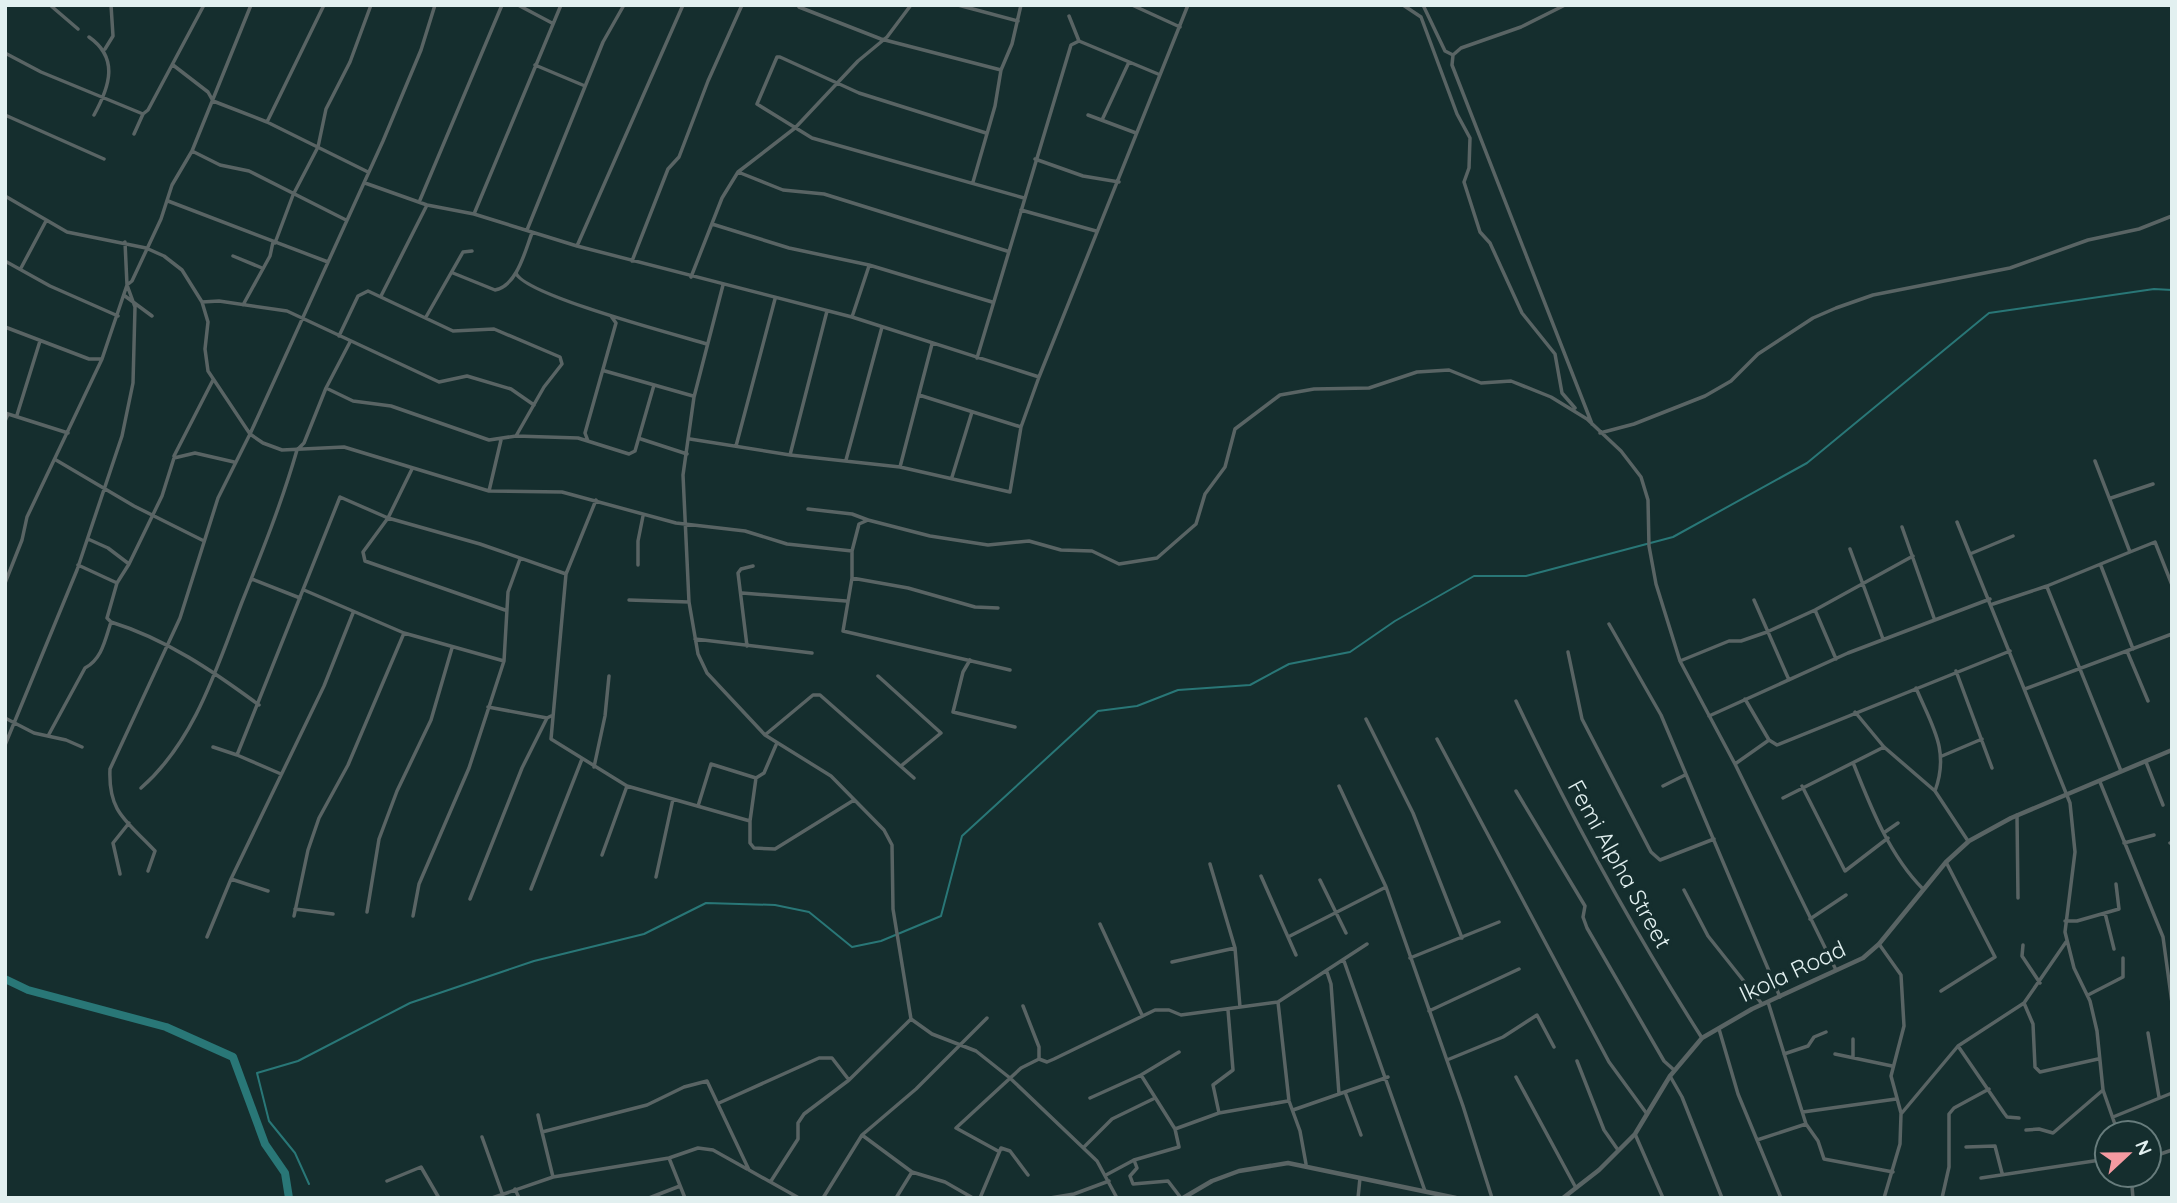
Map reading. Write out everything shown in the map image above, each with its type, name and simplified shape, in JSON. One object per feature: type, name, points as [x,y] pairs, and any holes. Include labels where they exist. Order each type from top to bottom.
[{"type":"street","points":[[52,6],[61,5]]},
{"type":"street","points":[[94,115],[103,98],[109,72],[105,49],[113,36],[111,5]]},
{"type":"street","points":[[134,134],[204,5]]},
{"type":"street","points":[[127,285],[132,281],[168,201],[172,185],[192,151],[251,5]]},
{"type":"street","points":[[267,122],[324,5]]},
{"type":"street","points":[[270,256],[293,195],[318,147],[326,109],[350,62],[371,5]]},
{"type":"street","points":[[148,871],[155,851],[116,810],[109,795],[110,769],[180,618],[202,540],[234,462],[250,434],[365,183],[421,50],[435,7],[428,5]]},
{"type":"street","points":[[419,201],[502,5]]},
{"type":"street","points":[[518,5],[552,23]]},
{"type":"street","points":[[474,215],[561,5]]},
{"type":"street","points":[[527,230],[603,43],[624,5]]},
{"type":"street","points":[[577,246],[683,5]]},
{"type":"street","points":[[632,261],[668,169],[680,157],[708,81],[742,5]]},
{"type":"street","points":[[691,277],[722,198],[738,172],[795,128],[836,83],[881,39],[887,37],[911,5]]},
{"type":"street","points":[[958,5],[1018,21]]},
{"type":"street","points":[[972,183],[995,106],[1000,70],[1021,5]]},
{"type":"street","points":[[1132,5],[1180,27]]},
{"type":"street","points":[[690,439],[790,455],[900,467],[1010,492],[1021,427],[1039,377],[1188,5]]},
{"type":"street","points":[[1403,5],[1422,17],[1458,114],[1467,130],[1470,148],[1464,182],[1480,232],[1490,243],[1522,313],[1555,354],[1562,393],[1577,411],[1621,451],[1641,477],[1648,500],[1649,546],[1656,584],[1680,661],[1735,764],[1837,972]]},
{"type":"street","points":[[1423,5],[1445,51],[1453,55]]},
{"type":"street","points":[[1565,5],[1521,27],[1461,48],[1453,55],[1452,65],[1503,200],[1528,252],[1593,426]]},
{"type":"street","points":[[52,6],[78,29]]},
{"type":"street","points":[[799,7],[881,39],[1000,70]]},
{"type":"street","points":[[1069,16],[1079,41],[1159,74]]},
{"type":"street","points":[[89,37],[105,49]]},
{"type":"street","points":[[977,358],[1071,45],[1079,41]]},
{"type":"street","points":[[5,53],[143,114]]},
{"type":"street","points":[[986,133],[836,83],[777,57],[757,104],[813,138],[1024,198]]},
{"type":"street","points":[[1102,120],[1129,62]]},
{"type":"street","points":[[173,65],[208,92],[214,101],[267,122],[368,172]]},
{"type":"street","points":[[535,65],[585,86]]},
{"type":"street","points":[[5,115],[104,159]]},
{"type":"street","points":[[1088,115],[1136,133]]},
{"type":"street","points":[[192,151],[220,165],[250,171],[346,220]]},
{"type":"street","points":[[1035,159],[1083,176],[1119,182]]},
{"type":"street","points":[[738,172],[783,190],[824,194],[1008,251]]},
{"type":"street","points":[[365,183],[427,205],[474,215],[691,277],[852,317],[1039,377]]},
{"type":"street","points":[[5,196],[67,232],[146,248],[164,256],[182,270],[202,302],[208,322],[205,353],[213,380],[250,434],[271,447],[297,450],[344,447],[412,470],[489,491],[562,492],[676,523],[745,531],[787,544],[852,551]]},
{"type":"street","points":[[168,201],[228,221],[281,245],[328,262]]},
{"type":"street","points":[[381,296],[427,205]]},
{"type":"street","points":[[1021,210],[1095,234]]},
{"type":"street","points":[[1600,433],[1634,424],[1712,392],[1731,381],[1758,354],[1813,318],[1836,308],[1873,295],[2010,268],[2088,240],[2139,229],[2172,216]]},
{"type":"street","points":[[21,269],[46,220]]},
{"type":"street","points":[[712,224],[789,248],[869,265],[992,302]]},
{"type":"street","points":[[453,273],[495,290],[502,289],[516,273],[532,233]]},
{"type":"street","points":[[5,583],[22,540],[27,517],[102,359],[118,316],[127,285],[125,242]]},
{"type":"street","points":[[243,305],[262,268],[281,245]]},
{"type":"street","points":[[426,317],[463,252],[472,251]]},
{"type":"street","points":[[233,256],[262,268]]},
{"type":"street","points":[[5,261],[50,286],[118,316]]},
{"type":"street","points":[[852,317],[869,265]]},
{"type":"street","points":[[516,273],[531,287],[707,344]]},
{"type":"street","points":[[5,745],[79,565],[118,448],[133,383],[135,306],[127,285]]},
{"type":"street","points":[[723,285],[694,397],[683,475],[689,602],[703,668],[776,745],[817,765],[884,830],[892,845],[893,909],[898,929],[904,992],[911,1019],[932,1034],[976,1051],[1010,1078],[1084,1147],[1106,1175],[1117,1198]]},
{"type":"street","points":[[339,336],[361,292],[381,296],[458,332],[494,329],[560,357],[562,364],[516,436]]},
{"type":"street","points":[[125,296],[152,316]]},
{"type":"street","points":[[735,446],[775,299]]},
{"type":"street","points":[[202,302],[219,301],[270,307],[439,382],[467,376],[511,389],[534,405]]},
{"type":"street","points":[[790,455],[827,311]]},
{"type":"street","points":[[610,314],[616,323]]},
{"type":"street","points":[[588,442],[585,433],[605,371],[616,323],[622,317]]},
{"type":"street","points":[[5,327],[89,359],[102,359]]},
{"type":"street","points":[[845,461],[882,327]]},
{"type":"street","points":[[16,415],[40,341]]},
{"type":"street","points":[[141,788],[165,767],[200,707],[251,579],[297,450],[304,443],[326,388],[350,342]]},
{"type":"street","points":[[900,467],[932,344]]},
{"type":"street","points":[[808,509],[852,514],[930,536],[988,545],[1030,541],[1061,550],[1092,551],[1113,561],[1128,564],[1157,558],[1196,524],[1205,494],[1225,467],[1235,429],[1286,393],[1369,388],[1417,372],[1450,370],[1480,383],[1511,381],[1577,411]]},
{"type":"street","points":[[605,371],[694,397]]},
{"type":"street","points":[[213,380],[174,457],[130,565],[117,583],[107,618],[167,645],[215,672],[259,705]]},
{"type":"street","points":[[326,388],[353,401],[391,406],[489,440],[516,436],[578,438],[629,454],[635,451],[641,439],[654,385]]},
{"type":"street","points":[[919,395],[1021,427]]},
{"type":"street","points":[[952,477],[972,412]]},
{"type":"street","points":[[5,421],[7,413],[68,433]]},
{"type":"street","points":[[578,438],[585,433]]},
{"type":"street","points":[[183,439],[188,453]]},
{"type":"street","points":[[641,439],[687,454]]},
{"type":"street","points":[[489,491],[501,440]]},
{"type":"street","points":[[174,457],[188,453],[234,462]]},
{"type":"street","points":[[56,460],[152,515],[202,540]]},
{"type":"street","points":[[2095,461],[2130,552]]},
{"type":"street","points":[[412,470],[388,518],[363,552],[368,564],[505,610]]},
{"type":"street","points":[[2111,498],[2153,484]]},
{"type":"street","points":[[237,755],[340,497],[388,518],[566,574]]},
{"type":"street","points":[[470,899],[522,768],[549,717],[559,668],[566,574],[596,500]]},
{"type":"street","points":[[638,565],[638,541],[643,516]]},
{"type":"street","points":[[868,520],[859,524],[852,551],[852,578],[843,631],[1010,670]]},
{"type":"street","points":[[1957,522],[1993,604],[2066,796],[2075,852],[2065,921],[2067,940],[2074,968],[2088,995],[2097,1031],[2103,1090],[2113,1117],[2172,1093]]},
{"type":"street","points":[[676,523],[685,530]]},
{"type":"street","points":[[1902,527],[1934,618]]},
{"type":"street","points":[[1970,554],[2013,536]]},
{"type":"street","points":[[88,539],[130,565]]},
{"type":"street","points":[[1993,604],[2047,586],[2155,542],[2172,585]]},
{"type":"street","points":[[1850,549],[1884,640]]},
{"type":"street","points":[[1680,661],[1729,641],[1741,641],[1767,632],[1858,589],[1864,581],[1913,556]]},
{"type":"street","points":[[413,916],[419,884],[469,768],[504,661],[505,610],[510,582],[520,558]]},
{"type":"street","points":[[79,565],[117,583]]},
{"type":"street","points":[[2101,565],[2133,649]]},
{"type":"street","points":[[747,646],[739,571],[753,566]]},
{"type":"street","points":[[852,578],[908,587],[975,607],[998,608]]},
{"type":"street","points":[[251,579],[300,598]]},
{"type":"street","points":[[2047,586],[2122,773]]},
{"type":"street","points":[[304,590],[404,633],[504,661]]},
{"type":"street","points":[[742,593],[846,601]]},
{"type":"street","points":[[1709,716],[1934,618],[1990,599]]},
{"type":"street","points":[[629,600],[689,602]]},
{"type":"street","points":[[1754,600],[1789,680]]},
{"type":"street","points":[[1815,610],[1836,659]]},
{"type":"street","points":[[208,937],[231,879],[324,686],[353,613]]},
{"type":"street","points":[[48,736],[85,668],[95,663],[111,622]]},
{"type":"street","points":[[1609,624],[1658,708],[1780,997]]},
{"type":"street","points":[[294,916],[308,850],[319,818],[348,765],[404,633]]},
{"type":"street","points":[[2025,690],[2081,671],[2172,634]]},
{"type":"street","points":[[695,639],[812,653]]},
{"type":"street","points":[[367,912],[379,839],[397,791],[431,720],[452,648]]},
{"type":"street","points":[[1745,699],[1769,740],[1780,744],[2010,651]]},
{"type":"street","points":[[2127,651],[2148,701]]},
{"type":"street","points":[[1569,652],[1582,719],[1651,852],[1660,860],[1714,839]]},
{"type":"street","points":[[970,660],[963,672],[953,712],[1015,727]]},
{"type":"street","points":[[1956,671],[1992,768]]},
{"type":"street","points":[[594,767],[605,716],[608,676]]},
{"type":"street","points":[[878,676],[941,733],[901,766]]},
{"type":"street","points":[[1916,688],[1942,757],[1942,771],[1935,792]]},
{"type":"street","points":[[765,735],[816,694],[914,778]]},
{"type":"street","name":"Femi Alpha Street","points":[[1516,701],[1557,787],[1620,902],[1702,1038]]},
{"type":"street","points":[[488,707],[549,717]]},
{"type":"street","points":[[1855,712],[1884,747],[1935,792],[1969,841]]},
{"type":"street","points":[[549,717],[551,739],[627,786],[750,821]]},
{"type":"street","points":[[5,718],[34,733],[82,747]]},
{"type":"street","points":[[1366,719],[1413,813],[1462,938]]},
{"type":"street","points":[[1437,739],[1609,1062],[1647,1114]]},
{"type":"street","points":[[1942,757],[1982,739]]},
{"type":"street","points":[[1735,764],[1769,740]]},
{"type":"street","points":[[698,806],[710,764],[756,778],[764,773],[776,745]]},
{"type":"street","points":[[213,747],[281,774]]},
{"type":"street","points":[[1783,798],[1802,786],[1854,765],[1884,747]]},
{"type":"street","name":"Ikola Road","points":[[1563,1198],[1635,1134],[1674,1070],[1702,1038],[1762,1004],[1837,972],[1879,944],[1946,862],[1969,841],[2017,815],[2172,750]]},
{"type":"street","points":[[531,889],[582,759]]},
{"type":"street","points":[[2146,762],[2163,805]]},
{"type":"street","points":[[1854,765],[1868,800],[1902,865],[1923,890]]},
{"type":"street","points":[[1662,786],[1685,775]]},
{"type":"street","points":[[756,778],[750,821],[751,846],[775,849],[855,799]]},
{"type":"street","points":[[2100,782],[2163,937],[2172,1003]]},
{"type":"street","points":[[601,855],[627,786]]},
{"type":"street","points":[[1339,786],[1386,887],[1492,1198]]},
{"type":"street","points":[[1802,786],[1845,871],[1888,838]]},
{"type":"street","points":[[1516,791],[1585,906],[1583,918],[1594,940],[1664,1061],[1674,1070]]},
{"type":"street","points":[[656,877],[673,799]]},
{"type":"street","points":[[2017,815],[2018,898]]},
{"type":"street","points":[[120,874],[113,843],[129,823]]},
{"type":"street","points":[[1885,832],[1898,823]]},
{"type":"street","points":[[2124,843],[2154,835]]},
{"type":"street","points":[[1941,992],[1995,957],[1946,862]]},
{"type":"street","points":[[1210,864],[1235,948],[1240,1007]]},
{"type":"street","points":[[1261,876],[1296,955]]},
{"type":"street","points":[[231,879],[268,891]]},
{"type":"street","points":[[1320,880],[1346,933]]},
{"type":"street","points":[[2065,921],[2077,921],[2120,908],[2116,884]]},
{"type":"street","points":[[1288,937],[1386,887]]},
{"type":"street","points":[[1684,890],[1708,936],[1762,1004]]},
{"type":"street","points":[[1810,920],[1846,895]]},
{"type":"street","points":[[295,909],[333,914]]},
{"type":"street","points":[[2105,913],[2114,949]]},
{"type":"street","points":[[1409,958],[1499,922]]},
{"type":"street","points":[[1100,924],[1142,1015]]},
{"type":"street","points":[[1902,1114],[1958,1046],[2024,1003],[2067,940]]},
{"type":"street","points":[[1039,1059],[1046,1062],[1054,1059],[1142,1015],[1162,1009],[1181,1015],[1278,1002],[1345,961],[1367,944]]},
{"type":"street","points":[[1879,944],[1901,975],[1905,1004],[1904,1026],[1892,1066],[1896,1099],[1902,1114],[1893,1172],[1884,1198]]},
{"type":"street","points":[[2023,945],[2022,957],[2040,983]]},
{"type":"street","points":[[1172,962],[1235,948]]},
{"type":"street","points":[[2088,995],[2123,977],[2123,958]]},
{"type":"street","points":[[1345,961],[1388,1077],[1425,1191]]},
{"type":"street","points":[[1429,1011],[1519,969]]},
{"type":"street","points":[[1327,972],[1331,984],[1339,1094]]},
{"type":"street","points":[[1278,1002],[1289,1101],[1306,1164]]},
{"type":"street","points":[[1768,1002],[1806,1124],[1818,1141],[1825,1160],[1893,1172]]},
{"type":"street","points":[[2024,1003],[2033,1024],[2036,1071],[2098,1059]]},
{"type":"street","points":[[1023,1006],[1039,1047],[1039,1059]]},
{"type":"street","points":[[1219,1114],[1213,1085],[1233,1070],[1228,1010]]},
{"type":"street","points":[[1447,1060],[1503,1037],[1536,1015],[1553,1047]]},
{"type":"street","points":[[823,1198],[862,1135],[987,1018]]},
{"type":"street","points":[[771,1181],[798,1139],[801,1118],[849,1080],[911,1019]]},
{"type":"street","points":[[1718,1027],[1738,1094],[1781,1198]]},
{"type":"street","points":[[1784,1054],[1808,1046],[1814,1037],[1825,1032]]},
{"type":"street","points":[[2148,1034],[2159,1097]]},
{"type":"street","points":[[1853,1039],[1853,1058]]},
{"type":"street","points":[[1958,1046],[2007,1117],[2019,1118]]},
{"type":"street","points":[[1090,1098],[1141,1075],[1179,1052]]},
{"type":"street","points":[[1835,1054],[1892,1066]]},
{"type":"street","points":[[719,1103],[819,1058],[832,1058],[849,1080]]},
{"type":"street","points":[[998,1151],[956,1128],[1010,1078],[1039,1059]]},
{"type":"street","points":[[1577,1060],[1604,1130],[1618,1151]]},
{"type":"street","points":[[1106,1175],[1134,1160],[1179,1147],[1175,1129],[1141,1075]]},
{"type":"street","points":[[1670,1076],[1682,1097],[1722,1198]]},
{"type":"street","points":[[1293,1110],[1388,1077]]},
{"type":"street","points":[[1516,1077],[1576,1188]]},
{"type":"street","points":[[542,1132],[647,1105],[703,1081],[710,1082],[749,1170]]},
{"type":"street","points":[[1942,1198],[1949,1167],[1949,1114],[1954,1108],[1989,1089]]},
{"type":"street","points":[[2026,1130],[2039,1129],[2053,1133],[2103,1090]]},
{"type":"street","points":[[1345,1092],[1361,1135]]},
{"type":"street","points":[[1084,1147],[1112,1119],[1154,1098]]},
{"type":"street","points":[[1803,1112],[1896,1099]]},
{"type":"street","points":[[1175,1129],[1219,1114],[1289,1101]]},
{"type":"street","points":[[538,1115],[552,1177]]},
{"type":"street","points":[[1757,1140],[1806,1124]]},
{"type":"street","points":[[1635,1134],[1663,1198]]},
{"type":"street","points":[[862,1135],[912,1172],[945,1182],[975,1198],[1002,1148],[1010,1151],[1028,1175]]},
{"type":"street","points":[[482,1137],[502,1193]]},
{"type":"street","points":[[1966,1147],[1996,1146],[2002,1173]]},
{"type":"street","points":[[492,1198],[552,1177],[669,1158],[681,1151],[707,1149],[797,1197]]},
{"type":"street","points":[[669,1158],[685,1198]]},
{"type":"street","points":[[1134,1160],[1137,1168],[1130,1176],[1133,1184],[1168,1181],[1182,1198],[1212,1181],[1247,1169],[1274,1164],[1306,1164],[1456,1198]]},
{"type":"street","points":[[1981,1178],[2093,1161]]},
{"type":"street","points":[[387,1181],[421,1167],[439,1198]]},
{"type":"street","points":[[896,1198],[912,1172]]},
{"type":"street","points":[[1358,1198],[1360,1178]]},
{"type":"street","points":[[1050,1198],[1074,1194],[1109,1181]]},
{"type":"street","points":[[649,1198],[680,1186]]},
{"type":"street","points":[[515,1189],[519,1198]]},
{"type":"waterway","points":[[309,1184],[295,1153],[269,1121],[257,1073],[298,1061],[410,1003],[534,961],[644,934],[706,903],[775,905],[809,912],[852,947],[881,941],[941,916],[962,836],[1098,711],[1137,706],[1178,690],[1250,685],[1289,664],[1350,652],[1395,621],[1474,576],[1526,576],[1673,537],[1807,463],[1989,313],[2154,289],[2172,290]]},
{"type":"waterway","points":[[5,979],[28,990],[166,1027],[233,1057],[265,1144],[285,1173],[289,1198]]}]
